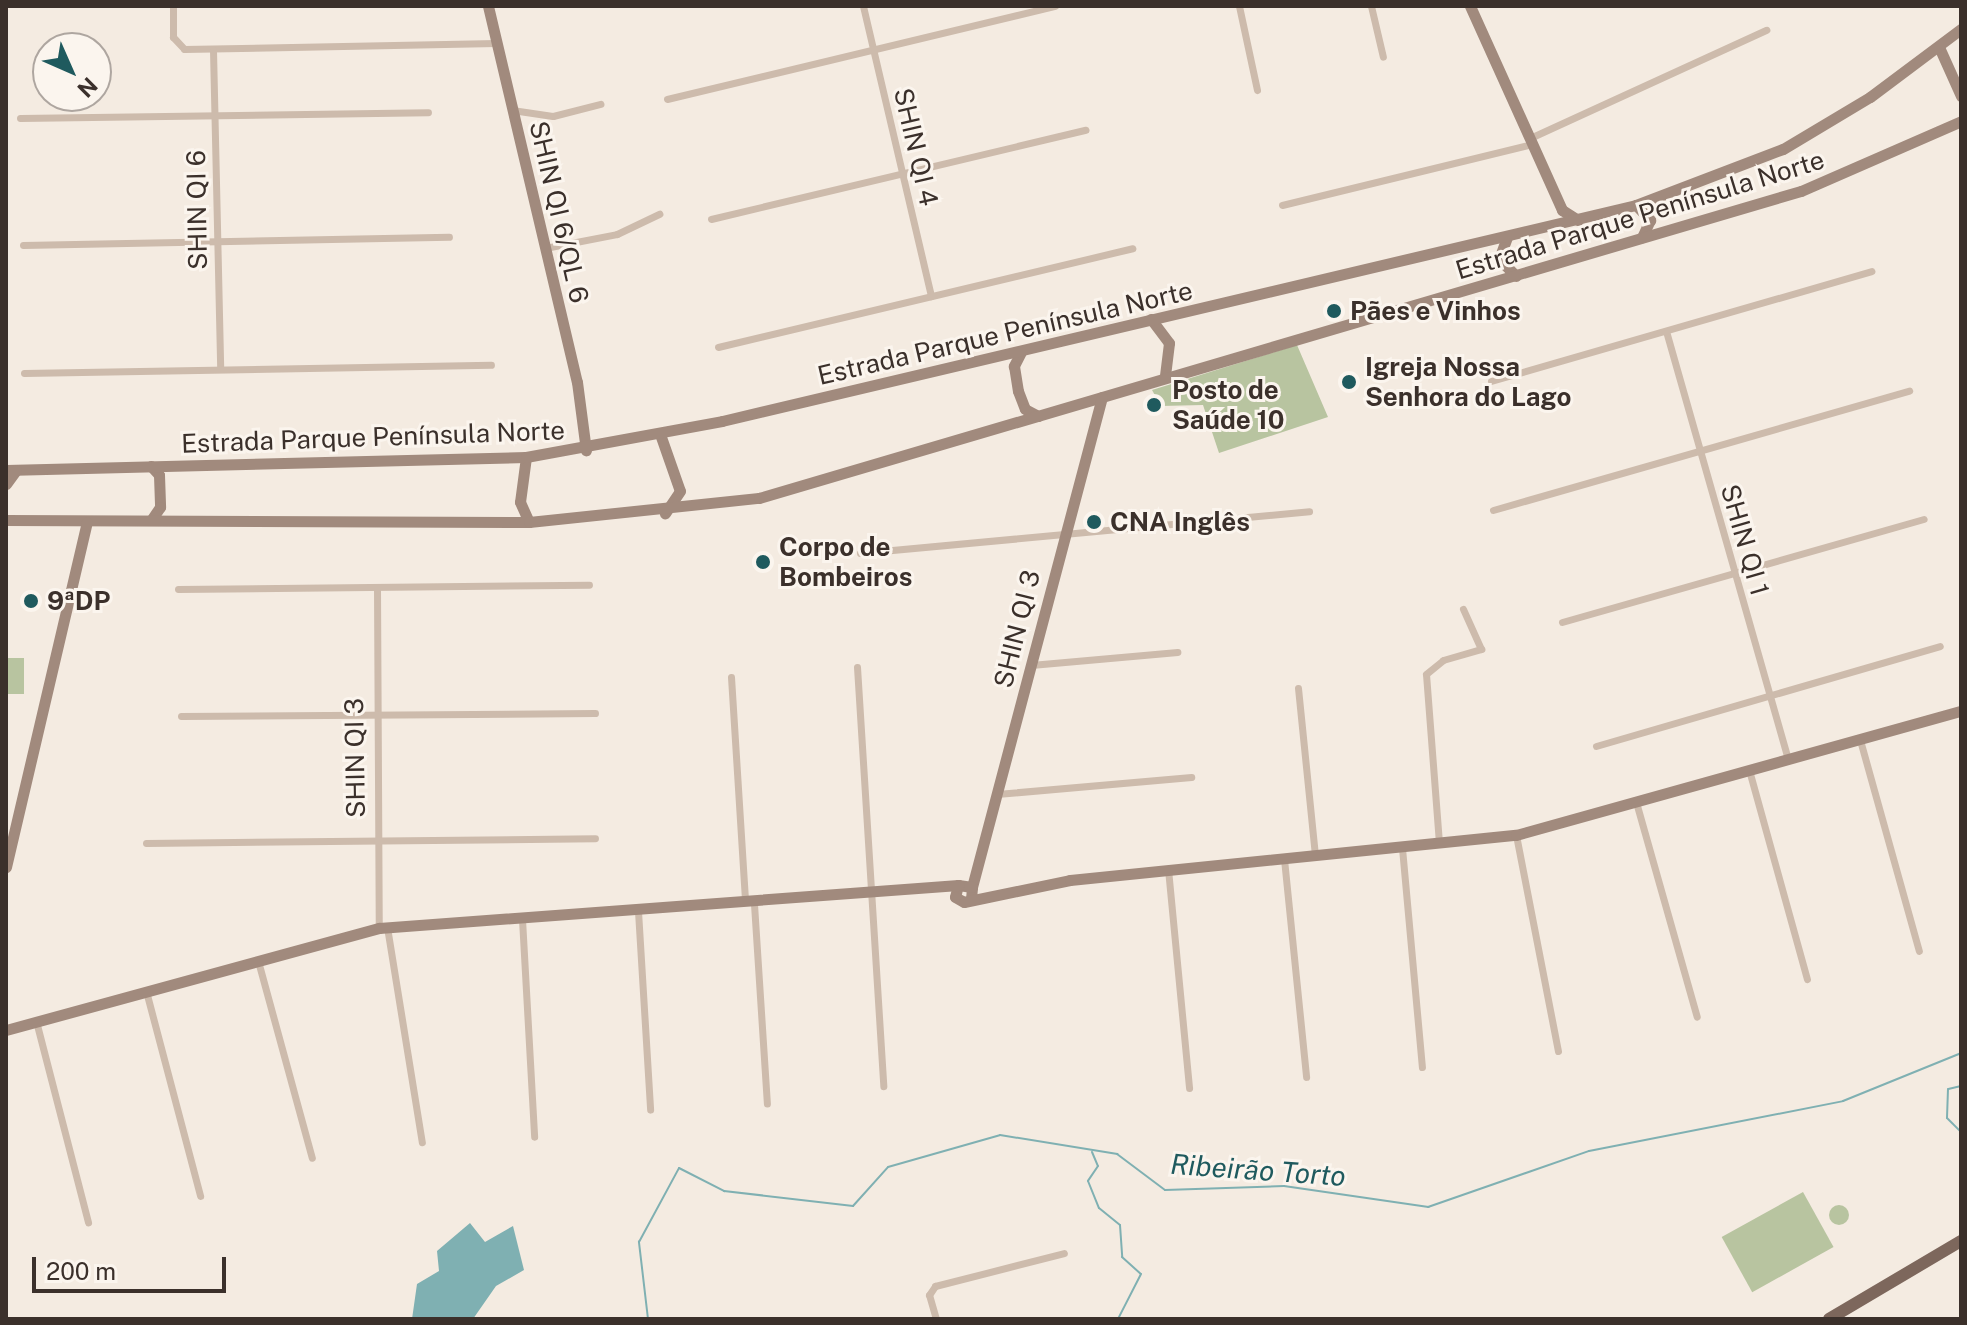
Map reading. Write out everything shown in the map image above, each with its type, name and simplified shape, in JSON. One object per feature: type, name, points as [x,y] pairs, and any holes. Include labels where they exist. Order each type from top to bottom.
[{"type":"main road","name":"SHIN QI 6/QL 6","points":[[488,6],[587,428],[598,448]]},
{"type":"main road","points":[[1470,6],[1562,210],[1578,220]]},
{"type":"main road","name":"Estrada Parque Península Norte","points":[[11,470],[526,457],[598,448],[660,434],[1021,352],[1636,205],[1783,149],[1939,47],[1961,29]]},
{"type":"main road","points":[[1939,47],[1961,96]]},
{"type":"main road","name":"Estrada Parque Península Norte","points":[[9,517],[83,522],[152,519],[529,522],[664,513],[759,498],[1801,191],[1959,123]]},
{"type":"main road","points":[[1636,205],[1650,220],[1641,237]]},
{"type":"main road","points":[[1557,226],[1562,210]]},
{"type":"main road","points":[[1507,237],[1499,259],[1516,276]]},
{"type":"main road","points":[[1151,319],[1169,343],[1165,377]]},
{"type":"main road","points":[[1021,352],[1014,366],[1018,391],[1025,409],[1038,416]]},
{"type":"main road","name":"SHIN QI 3","points":[[965,890],[981,852],[1102,397]]},
{"type":"main road","points":[[1086,401],[1094,418]]},
{"type":"main road","name":"SHIN QI 6/QL 6","points":[[586,450],[587,428]]},
{"type":"main road","points":[[660,434],[680,491],[664,513]]},
{"type":"main road","points":[[526,457],[520,502],[529,522]]},
{"type":"main road","points":[[151,466],[159,475],[160,507],[152,519]]},
{"type":"main road","points":[[6,484],[11,470]]},
{"type":"main road","points":[[6,867],[83,522]]},
{"type":"main road","points":[[6,1027],[31,1023],[383,927],[922,892],[965,890],[994,893],[1168,869],[1516,835],[1961,711]]},
{"type":"main road","points":[[1829,1319],[1961,1241]]},
{"type":"main road","points":[[1841,1319],[1864,1300]]},
{"type":"street","points":[[173,6],[177,45],[213,50],[496,43]]},
{"type":"street","name":"SHIN QI 4","points":[[863,6],[931,296]]},
{"type":"street","points":[[667,99],[1055,6]]},
{"type":"street","points":[[1239,6],[1257,90]]},
{"type":"street","points":[[1371,6],[1383,57]]},
{"type":"street","points":[[1282,205],[1531,141],[1766,30]]},
{"type":"street","name":"SHIN QI 6","points":[[213,50],[220,369]]},
{"type":"street","points":[[512,110],[553,116],[600,104]]},
{"type":"street","points":[[20,118],[428,112]]},
{"type":"street","points":[[711,219],[1086,130]]},
{"type":"street","points":[[545,248],[617,234],[659,214]]},
{"type":"street","points":[[23,245],[217,244],[449,237]]},
{"type":"street","points":[[718,347],[1132,248]]},
{"type":"street","points":[[1491,381],[1871,271]]},
{"type":"street","name":"SHIN QI 1","points":[[1666,331],[1788,759]]},
{"type":"street","points":[[24,373],[491,365]]},
{"type":"street","points":[[1493,510],[1909,391]]},
{"type":"street","points":[[860,553],[1309,511]]},
{"type":"street","points":[[1562,622],[1924,519]]},
{"type":"street","points":[[178,589],[589,585]]},
{"type":"street","name":"SHIN QI 3","points":[[377,588],[376,714],[383,927],[422,1142]]},
{"type":"street","points":[[1439,843],[1426,674],[1443,660],[1481,649],[1463,609]]},
{"type":"street","points":[[1596,746],[1940,646]]},
{"type":"street","points":[[1031,665],[1177,652]]},
{"type":"street","points":[[857,667],[883,1086]]},
{"type":"street","points":[[731,677],[767,1104]]},
{"type":"street","points":[[1298,688],[1315,855]]},
{"type":"street","points":[[181,716],[595,713]]},
{"type":"street","points":[[1860,740],[1919,951]]},
{"type":"street","points":[[1749,770],[1807,979]]},
{"type":"street","points":[[997,794],[1191,777]]},
{"type":"street","points":[[1636,802],[1697,1017]]},
{"type":"street","points":[[1516,835],[1558,1051]]},
{"type":"street","points":[[146,843],[595,838]]},
{"type":"street","points":[[1402,848],[1422,1067]]},
{"type":"street","points":[[1284,859],[1306,1077]]},
{"type":"street","points":[[1168,869],[1189,1088]]},
{"type":"street","points":[[638,911],[650,1110]]},
{"type":"street","points":[[522,919],[534,1137]]},
{"type":"street","points":[[258,961],[312,1158]]},
{"type":"street","points":[[146,991],[200,1196]]},
{"type":"street","points":[[31,1023],[88,1222]]},
{"type":"street","points":[[936,1319],[929,1295],[935,1286],[1064,1253]]},
{"type":"green space","points":[[1297,345],[1328,417],[1219,453],[1203,405],[1161,406],[1152,390]]},
{"type":"green space","points":[[6,658],[24,658],[24,694],[6,694]]},
{"type":"green space","points":[[1803,1192],[1834,1247],[1752,1292],[1722,1237]]},
{"type":"green space","points":[[1839,1205],[1846,1208],[1849,1215],[1846,1222],[1839,1225],[1832,1222],[1829,1215],[1832,1208]]},
{"type":"water","points":[[470,1223],[485,1242],[513,1226],[524,1270],[496,1286],[473,1319],[412,1319],[417,1284],[439,1271],[437,1251]]},
{"type":"waterway","name":"Ribeirão Torto","points":[[648,1319],[639,1242],[679,1168],[724,1191],[853,1206],[888,1167],[1000,1135],[1117,1154],[1165,1190],[1284,1186],[1428,1207],[1589,1151],[1843,1101],[1961,1053]]},
{"type":"waterway","name":"Ribeirão Torto","points":[[1961,1086],[1948,1089],[1947,1118],[1961,1132]]},
{"type":"waterway","points":[[1092,1152],[1098,1166],[1088,1181],[1099,1208],[1120,1225],[1122,1257],[1141,1274],[1118,1319]]},
{"type":"place","name":"Pães e Vinhos","points":[[1334,311]]},
{"type":"place","name":"Igreja Nossa Senhora do Lago","points":[[1349,382]]},
{"type":"place","name":"Posto de Saúde 10","points":[[1154,405]]},
{"type":"place","name":"CNA Inglês","points":[[1094,522]]},
{"type":"place","name":"Corpo de Bombeiros","points":[[763,562]]},
{"type":"place","name":"9ªDP","points":[[31,601]]}]
